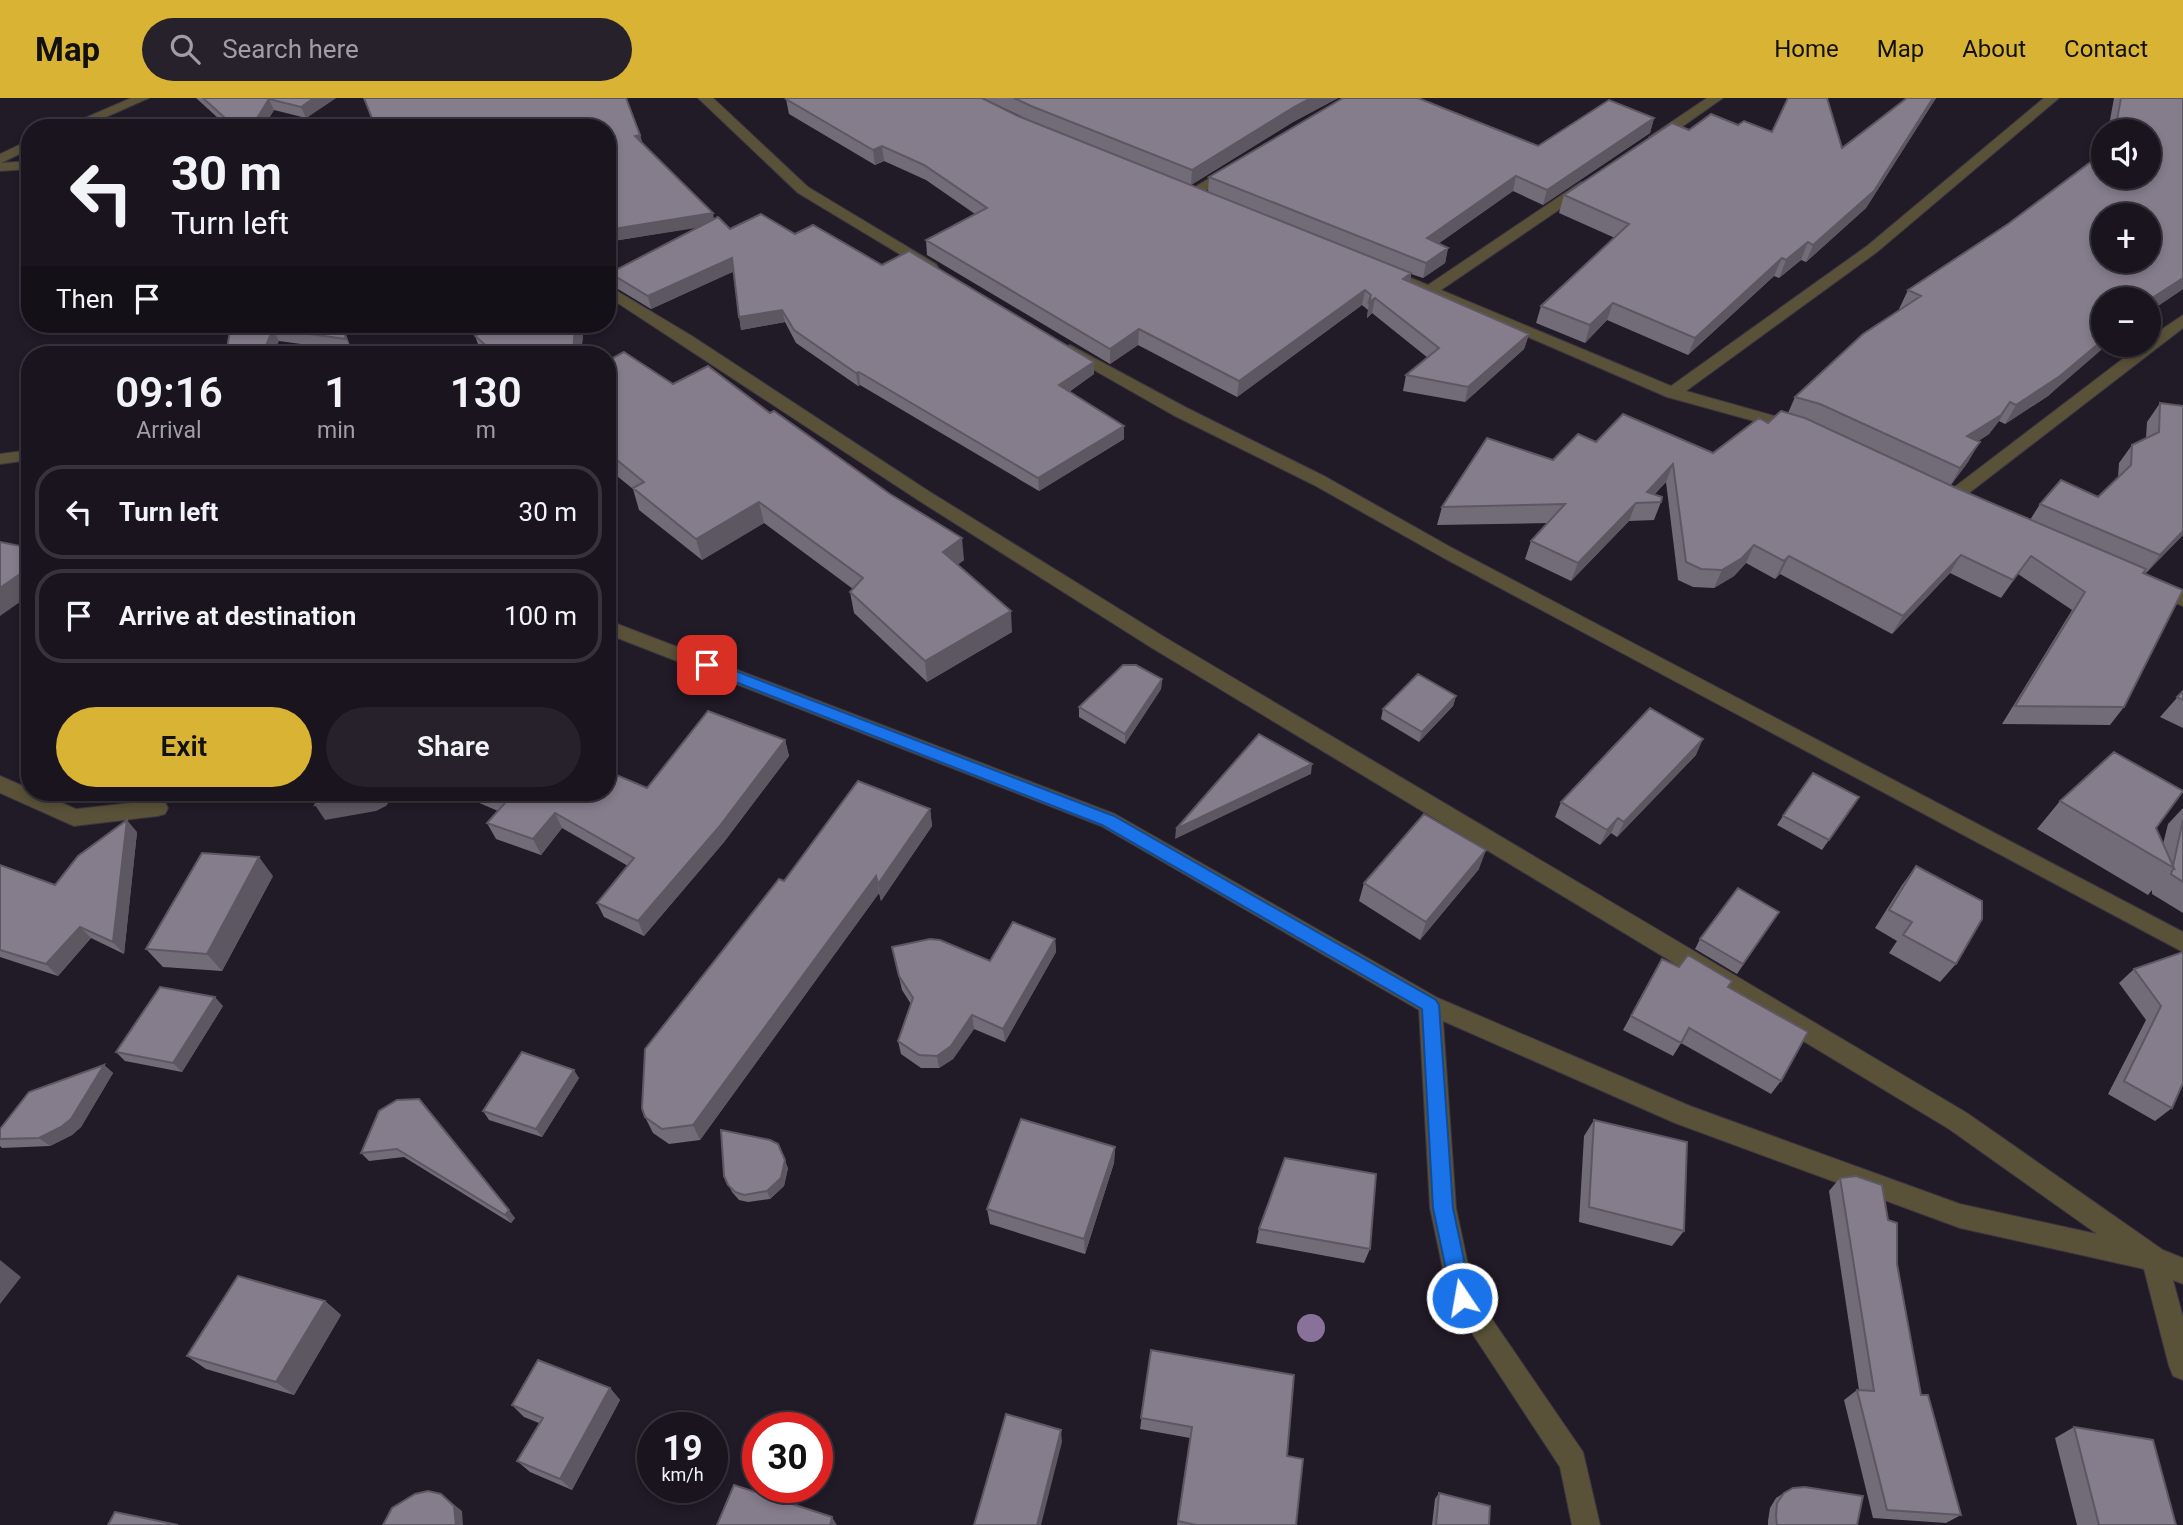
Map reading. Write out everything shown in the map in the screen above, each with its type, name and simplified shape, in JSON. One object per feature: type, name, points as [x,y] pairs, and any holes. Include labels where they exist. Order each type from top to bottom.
[{"type":"street","points":[[91,119],[142,98]]},
{"type":"street","points":[[705,98],[803,190],[941,273]]},
{"type":"street","points":[[1636,152],[1716,98]]},
{"type":"street","points":[[1674,393],[1872,249],[2052,98]]},
{"type":"street","points":[[0,159],[21,148]]},
{"type":"street","points":[[1217,204],[1185,191],[1245,160]]},
{"type":"street","points":[[0,167],[21,166]]},
{"type":"street","points":[[1431,290],[1602,175]]},
{"type":"street","points":[[1380,270],[1674,393],[1816,436]]},
{"type":"street","points":[[616,295],[687,338],[926,498],[1081,591],[1158,643],[1958,1121],[2154,1259],[2183,1366]]},
{"type":"street","points":[[1950,499],[2183,320]]},
{"type":"street","points":[[1057,342],[1179,411],[1320,481],[1448,554],[2183,943]]},
{"type":"street","points":[[0,459],[21,456]]},
{"type":"street","points":[[2141,581],[2182,597]]},
{"type":"street","points":[[616,630],[1108,820],[1430,1005],[1684,1115],[1960,1216],[2154,1259],[2183,1271]]},
{"type":"street","points":[[0,784],[21,794]]},
{"type":"street","points":[[37,801],[74,818],[158,808]]},
{"type":"street","points":[[1430,1005],[1443,1208],[1462,1298],[1573,1462],[1586,1525]]},
{"type":"building","points":[[203,98],[314,98],[301,107],[269,99],[257,119],[226,119]]},
{"type":"building","points":[[364,98],[626,98],[640,135],[635,136],[713,213],[616,229],[616,119],[372,119]]},
{"type":"building","points":[[982,98],[1018,116],[1411,273],[1403,279],[1529,334],[1468,387],[1406,375],[1439,348],[1375,298],[1369,302],[1371,295],[1365,290],[1239,381],[1139,329],[1110,349],[926,240],[987,208],[924,165],[882,146],[873,150],[786,99]]},
{"type":"building","points":[[1014,98],[1311,98],[1192,170]]},
{"type":"building","points":[[1343,98],[1418,98],[1538,146],[1609,100],[1654,118],[1547,190],[1516,176],[1427,238],[1448,248],[1426,263],[1209,177]]},
{"type":"building","points":[[1788,98],[1827,98],[1842,148],[1907,98],[1933,98],[1874,191],[1813,245],[1808,242],[1786,260],[1782,258],[1695,338],[1613,303],[1590,325],[1541,306],[1629,224],[1564,195],[1672,123],[1689,130],[1711,114],[1738,125],[1744,121],[1772,132]]},
{"type":"building","points":[[2121,98],[2183,98],[2183,278],[2161,292],[2161,287],[2091,287],[2091,350],[2060,376],[2016,405],[2010,402],[2001,415],[1967,436],[1980,442],[1960,468],[1820,404],[1795,397],[1863,334],[1921,296],[1908,290],[2008,224],[2091,162],[2091,189],[2161,189],[2161,119],[2117,119]]},
{"type":"building","points":[[761,214],[795,234],[813,225],[882,265],[909,251],[1094,362],[1059,385],[1124,426],[1038,478],[859,372],[856,373],[794,330],[782,310],[739,317],[732,258],[648,296],[616,277],[616,270],[718,217],[730,229]]},
{"type":"building","points":[[230,333],[271,333],[266,346],[227,346]]},
{"type":"building","points":[[302,333],[344,333],[346,339]]},
{"type":"building","points":[[480,333],[574,333],[574,346],[487,346],[475,336]]},
{"type":"building","points":[[624,352],[673,384],[708,366],[770,413],[774,411],[890,494],[962,538],[943,552],[1011,611],[925,661],[850,592],[863,578],[759,502],[696,539],[633,488],[644,482],[616,459],[616,356]]},
{"type":"building","points":[[2160,403],[2183,406],[2183,531],[2160,555],[2040,504],[2061,480],[2098,497],[2131,465],[2132,445],[2159,432]]},
{"type":"building","points":[[1781,411],[1805,418],[1954,487],[2146,569],[2143,573],[2183,590],[2124,707],[2015,706],[2085,592],[2031,556],[2013,580],[1961,555],[1903,616],[1789,556],[1784,561],[1754,545],[1742,558],[1722,570],[1701,569],[1686,562],[1673,464],[1647,492],[1662,497],[1661,502],[1636,503],[1578,563],[1531,541],[1565,504],[1442,507],[1487,438],[1553,460],[1578,434],[1596,442],[1623,414],[1713,453],[1759,418],[1768,423]]},
{"type":"building","points":[[0,542],[21,546],[21,573],[0,588]]},
{"type":"building","points":[[1123,665],[1136,665],[1162,679],[1125,734],[1079,707]]},
{"type":"building","points":[[1418,674],[1456,696],[1422,732],[1383,709]]},
{"type":"building","points":[[1650,708],[1703,739],[1624,822],[1618,818],[1607,830],[1561,802]]},
{"type":"building","points":[[708,711],[785,740],[719,827],[638,921],[597,903],[634,858],[555,813],[533,839],[487,823],[506,802],[504,801],[616,801],[616,775],[647,788]]},
{"type":"building","points":[[1259,734],[1312,764],[1176,829]]},
{"type":"building","points":[[2114,752],[2183,791],[2156,828],[2174,868],[2060,801]]},
{"type":"building","points":[[1813,773],[1859,797],[1829,840],[1783,816]]},
{"type":"building","points":[[858,781],[930,809],[878,884],[876,876],[693,1125],[662,1129],[645,1117],[642,1108],[645,1049],[779,879],[784,881]]},
{"type":"building","points":[[317,801],[335,801],[315,805]]},
{"type":"building","points":[[1424,814],[1486,850],[1426,922],[1364,883]]},
{"type":"building","points":[[127,820],[113,942],[80,927],[46,964],[0,950],[0,865],[55,885],[78,856]]},
{"type":"building","points":[[2183,820],[2183,882],[2171,874]]},
{"type":"building","points":[[202,853],[259,857],[207,954],[146,949]]},
{"type":"building","points":[[1916,866],[1982,901],[1982,919],[1956,964],[1903,935],[1912,922],[1889,910]]},
{"type":"building","points":[[1738,888],[1779,912],[1743,964],[1700,939]]},
{"type":"building","points":[[1013,922],[1055,939],[1003,1029],[972,1015],[951,1046],[937,1056],[919,1055],[898,1041],[913,998],[899,976],[892,947],[930,939],[940,940],[990,961]]},
{"type":"building","points":[[2183,952],[2183,1083],[2172,1108],[2124,1081],[2161,1006],[2134,969]]},
{"type":"building","points":[[1688,955],[1732,981],[1728,987],[1808,1032],[1781,1081],[1689,1028],[1681,1043],[1631,1016],[1662,959],[1679,967]]},
{"type":"building","points":[[160,987],[215,997],[173,1063],[116,1052]]},
{"type":"building","points":[[522,1052],[574,1070],[536,1129],[483,1111]]},
{"type":"building","points":[[104,1065],[71,1119],[61,1127],[39,1138],[0,1139],[0,1129],[29,1092]]},
{"type":"building","points":[[419,1099],[509,1210],[505,1215],[397,1149],[361,1153],[379,1111],[397,1100]]},
{"type":"building","points":[[1021,1119],[1115,1147],[1084,1239],[987,1209]]},
{"type":"building","points":[[1594,1120],[1687,1142],[1684,1231],[1589,1207]]},
{"type":"building","points":[[721,1130],[778,1144],[785,1160],[781,1178],[767,1191],[744,1195],[735,1192],[724,1176]]},
{"type":"building","points":[[1285,1158],[1376,1174],[1370,1249],[1259,1229]]},
{"type":"building","points":[[1856,1176],[1882,1185],[1888,1220],[1897,1223],[1897,1264],[1921,1395],[1928,1395],[1961,1515],[1887,1510],[1857,1390],[1874,1391],[1840,1178]]},
{"type":"building","points":[[238,1276],[325,1301],[276,1382],[187,1356]]},
{"type":"building","points":[[1151,1350],[1294,1375],[1287,1456],[1303,1459],[1296,1525],[1196,1525],[1178,1521],[1192,1427],[1141,1418]]},
{"type":"building","points":[[538,1360],[610,1388],[560,1479],[517,1461],[543,1418],[512,1405]]},
{"type":"building","points":[[1006,1414],[1061,1430],[1037,1525],[974,1525]]},
{"type":"building","points":[[2074,1427],[2153,1440],[2176,1525],[2099,1525]]},
{"type":"building","points":[[734,1485],[742,1488],[742,1503],[789,1503],[832,1517],[830,1525],[717,1525]]},
{"type":"building","points":[[1805,1487],[1863,1496],[1857,1525],[1777,1525],[1777,1503],[1784,1493],[1793,1488]]},
{"type":"building","points":[[428,1491],[441,1494],[454,1506],[456,1525],[383,1525],[392,1508],[415,1494]]},
{"type":"building","points":[[1439,1493],[1490,1506],[1489,1525],[1436,1525]]},
{"type":"building","points":[[115,1512],[178,1525],[108,1525]]},
{"type":"route","points":[[707,665],[1108,820],[1430,1005],[1443,1208],[1462,1298]]}]
